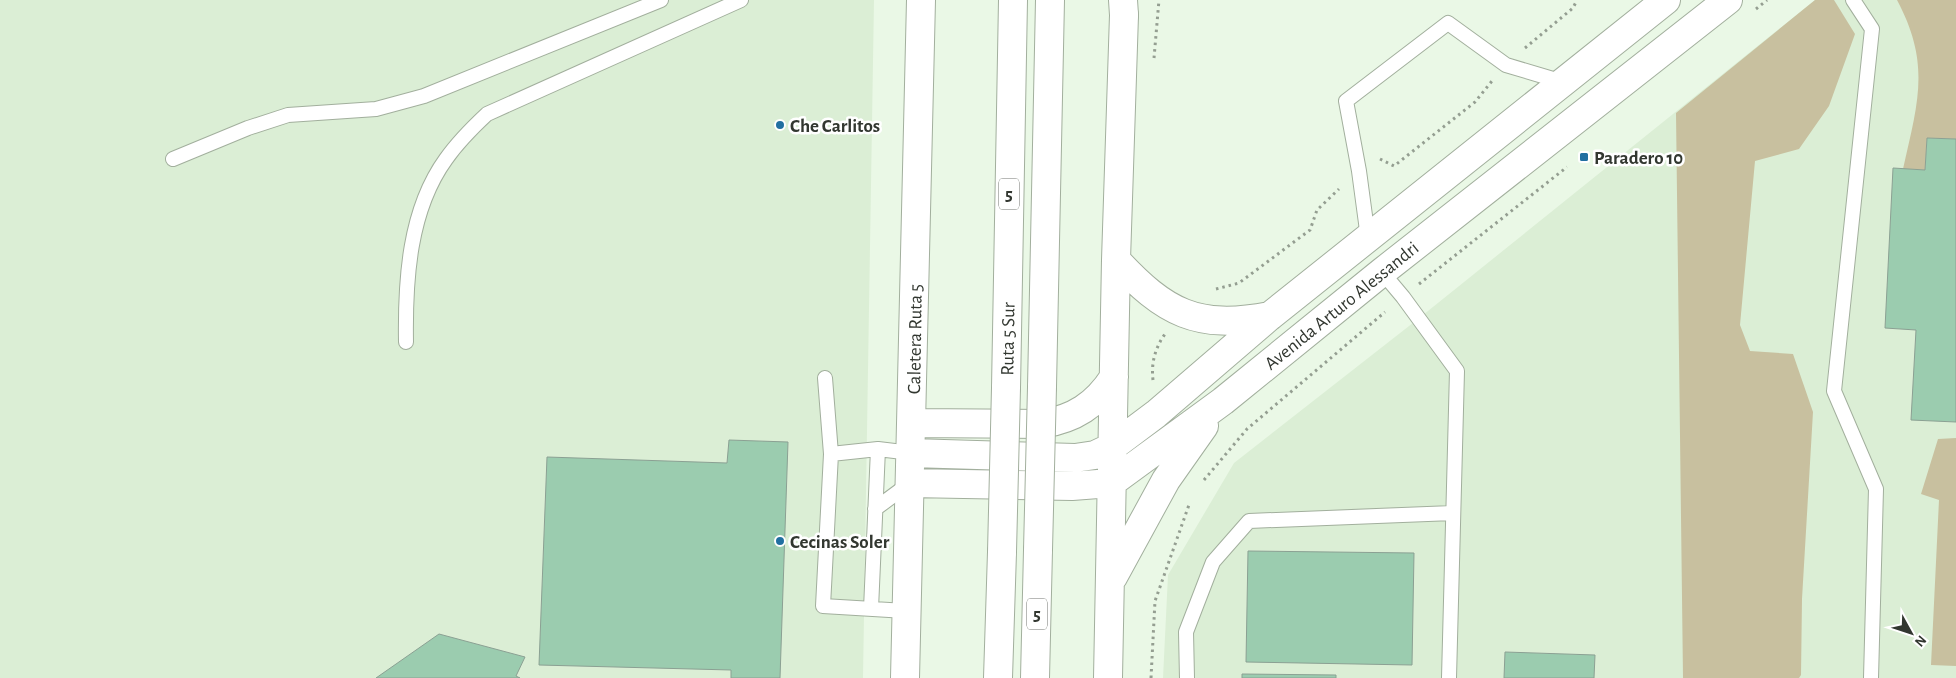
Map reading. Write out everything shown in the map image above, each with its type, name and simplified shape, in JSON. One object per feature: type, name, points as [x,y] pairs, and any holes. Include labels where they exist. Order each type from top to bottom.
[{"type":"main road","name":"Caletera Ruta 5","points":[[905,678],[921,0]]},
{"type":"main road","name":"Ruta 5 Sur","points":[[998,678],[1014,0]]},
{"type":"main road","name":"Ruta 5 Sur","points":[[1035,678],[1050,0]]},
{"type":"main road","name":"Avenida Arturo Alessandri","points":[[911,453],[1075,458],[1095,455],[1112,447],[1156,414],[1270,316],[1666,0]]},
{"type":"main road","name":"Avenida Arturo Alessandri","points":[[1111,484],[1223,401],[1382,272],[1728,0]]},
{"type":"main road","points":[[1108,678],[1123,7]]},
{"type":"main road","points":[[1116,260],[1159,302],[1181,313],[1205,319],[1244,321],[1270,316]]},
{"type":"main road","points":[[912,423],[1042,424],[1058,422],[1088,408],[1114,377]]},
{"type":"main road","points":[[1111,582],[1166,480],[1223,401]]},
{"type":"main road","points":[[910,484],[1072,486],[1111,484]]},
{"type":"lane","points":[[172,159],[254,126],[288,116],[309,112],[343,112],[376,109],[424,96],[660,0]]},
{"type":"lane","points":[[406,342],[412,247],[419,216],[430,186],[445,160],[464,135],[487,114],[741,0]]},
{"type":"lane","points":[[1853,0],[1872,29],[1834,391],[1876,489],[1871,678]]},
{"type":"lane","points":[[1368,238],[1359,171],[1346,101],[1448,23],[1506,64],[1563,82]]},
{"type":"lane","points":[[1382,272],[1403,297],[1457,371],[1449,678]]},
{"type":"lane","points":[[825,378],[830,454],[822,606],[906,611]]},
{"type":"lane","points":[[830,454],[878,449],[911,453]]},
{"type":"lane","points":[[871,609],[878,449]]},
{"type":"lane","points":[[875,509],[910,484]]},
{"type":"lane","points":[[1187,678],[1186,632],[1213,562],[1249,521],[1453,514]]},
{"type":"path","points":[[1153,68],[1159,0]]},
{"type":"path","points":[[1208,291],[1239,283],[1310,230],[1317,210],[1359,171],[1381,158],[1394,166],[1474,102],[1506,64],[1573,8],[1577,0]]},
{"type":"path","points":[[1752,13],[1767,0]]},
{"type":"path","points":[[1204,480],[1246,429],[1403,297],[1571,164]]},
{"type":"path","points":[[1151,678],[1155,601],[1192,495]]},
{"type":"shaded area","points":[[0,0],[874,0],[863,678],[0,678]]},
{"type":"shaded area","points":[[1815,0],[1956,0],[1956,678],[1163,678],[1168,575],[1234,463],[1418,319]]},
{"type":"shaded area","points":[[1815,0],[1834,0],[1855,34],[1829,106],[1799,149],[1755,161],[1740,325],[1750,351],[1793,354],[1813,412],[1802,599],[1801,675],[1799,678],[1683,678],[1676,113]]},
{"type":"shaded area","points":[[1897,0],[1956,0],[1956,139],[1927,138],[1925,170],[1903,169],[1917,103],[1918,64],[1908,23]]},
{"type":"shaded area","points":[[1956,438],[1956,666],[1931,665],[1939,500],[1921,494],[1938,439]]},
{"type":"building","points":[[1927,138],[1956,139],[1956,422],[1911,420],[1916,330],[1885,328],[1893,168],[1925,170]]},
{"type":"building","points":[[729,440],[788,442],[780,678],[731,678],[731,670],[539,665],[547,457],[727,463]]},
{"type":"building","points":[[1248,551],[1414,553],[1412,665],[1246,662]]},
{"type":"building","points":[[439,634],[525,657],[516,676],[520,678],[376,678]]},
{"type":"building","points":[[1505,652],[1595,655],[1594,678],[1504,678]]},
{"type":"building","points":[[1242,674],[1336,675],[1336,678],[1242,678]]},
{"type":"place","name":"Che Carlitos","points":[[780,125]]},
{"type":"place","name":"Paradero 10","points":[[1584,157]]},
{"type":"place","name":"Cecinas Soler","points":[[780,541]]}]
